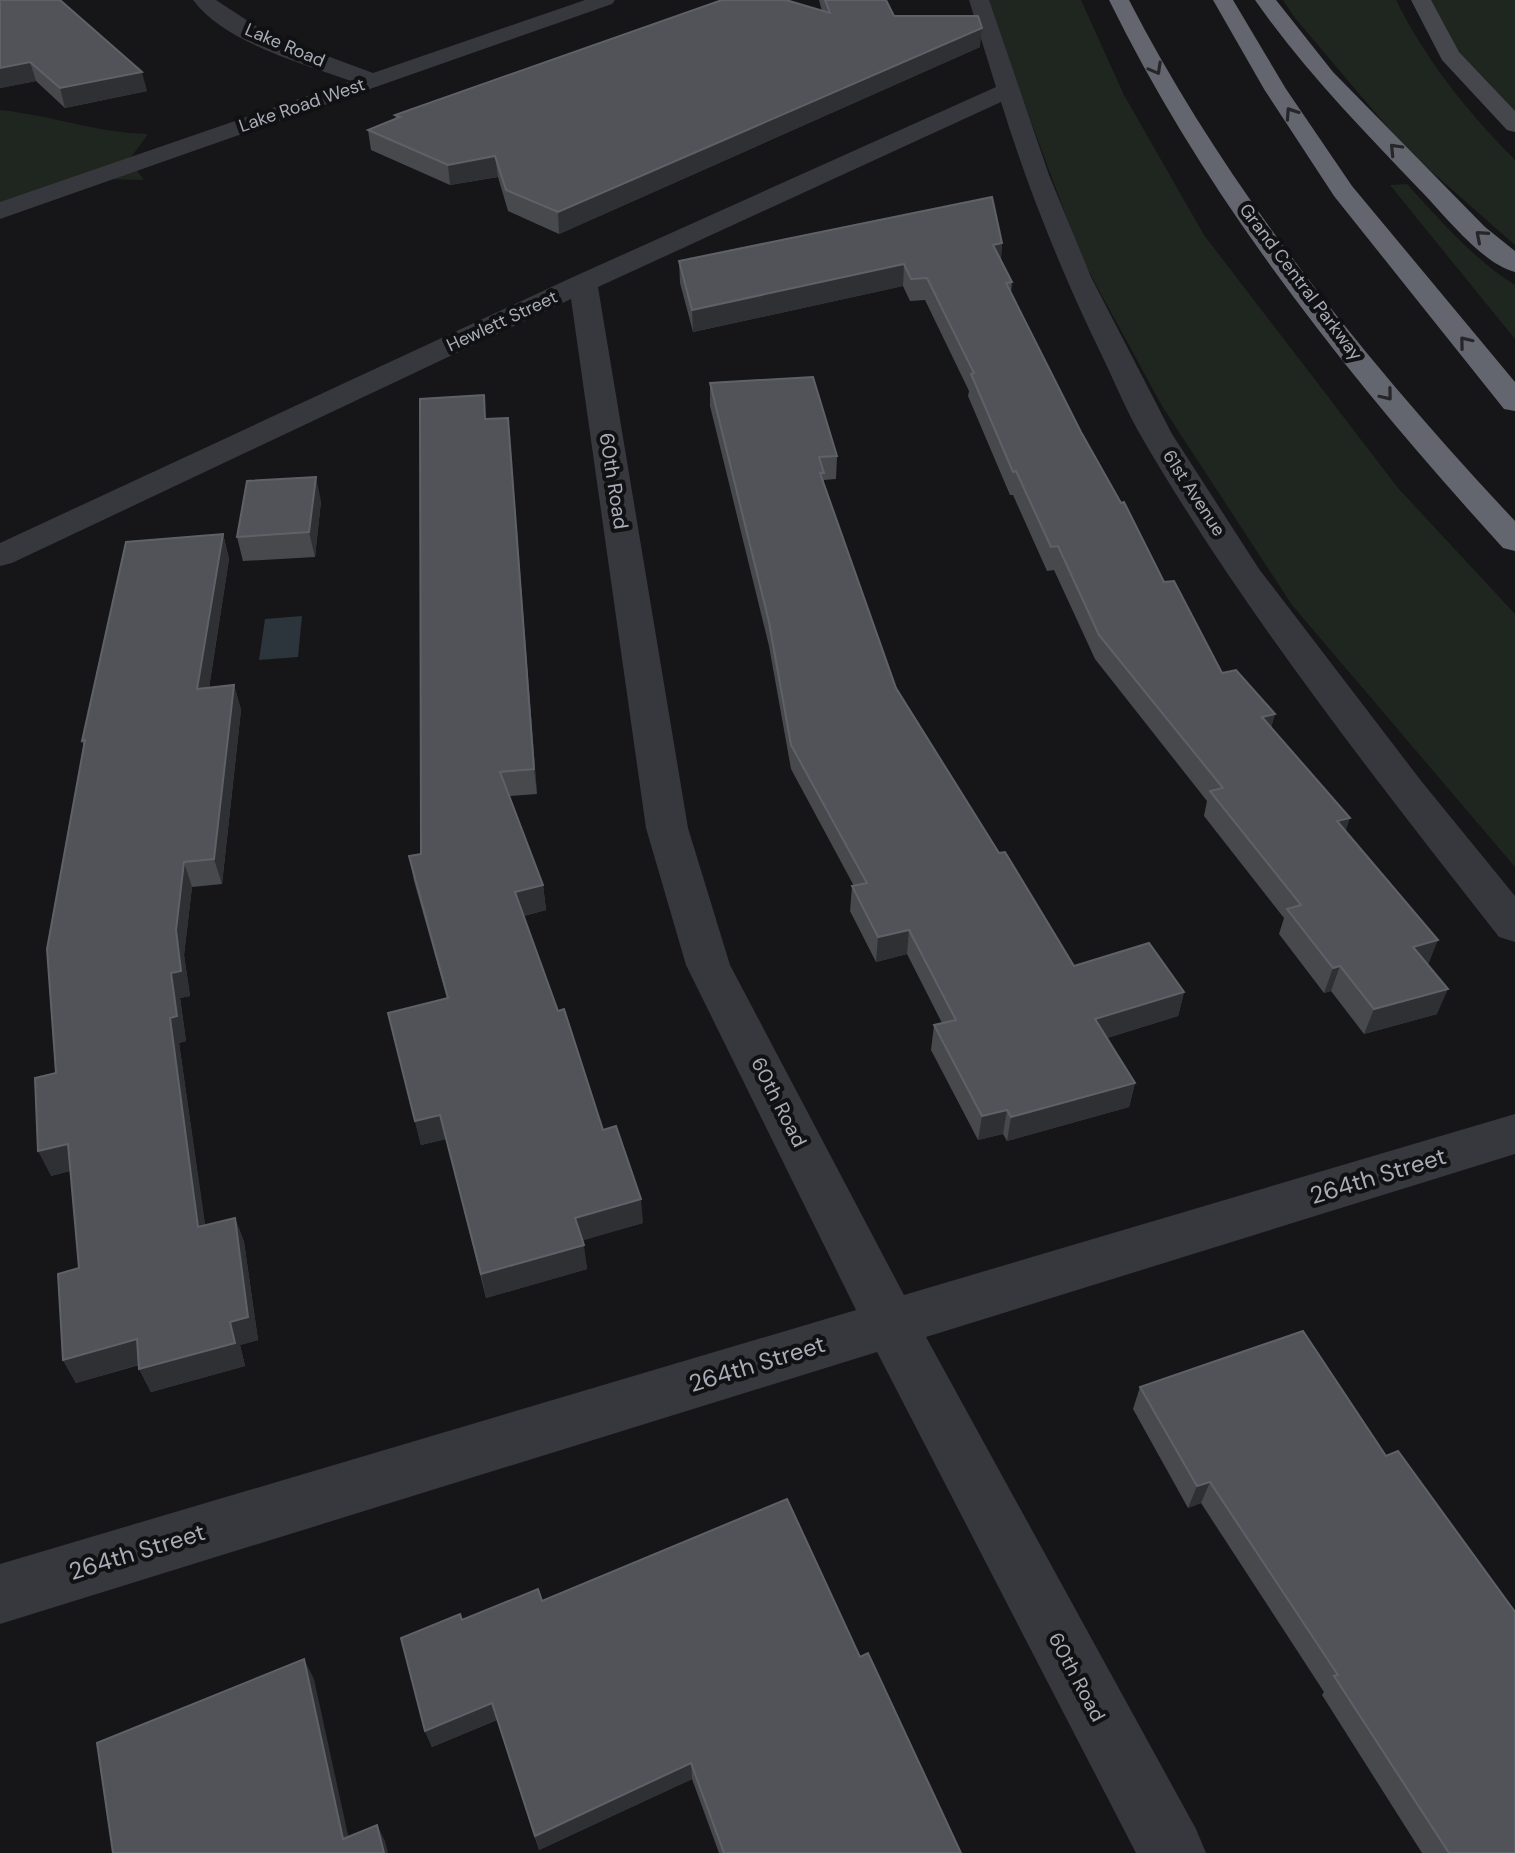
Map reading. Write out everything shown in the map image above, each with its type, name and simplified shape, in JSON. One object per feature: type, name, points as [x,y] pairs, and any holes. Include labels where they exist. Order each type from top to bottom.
[{"type":"highway","name":"Grand Central Parkway","points":[[1119,0],[1169,92],[1233,191],[1320,311],[1449,471],[1515,541]]},
{"type":"highway","points":[[1223,0],[1275,89],[1343,191],[1515,402]]},
{"type":"highway","points":[[1265,0],[1325,77],[1476,233],[1515,264]]},
{"type":"main road","points":[[1421,0],[1450,55],[1515,125]]},
{"type":"street","name":"Lake Road","points":[[203,0],[228,20],[293,51],[373,81]]},
{"type":"street","name":"Lake Road West","points":[[0,211],[605,0]]},
{"type":"street","name":"61st Avenue","points":[[979,0],[1036,175],[1077,277],[1156,434],[1245,574],[1408,792],[1515,926]]},
{"type":"street","name":"Hewlett Street","points":[[0,556],[583,283],[1007,91]]},
{"type":"street","name":"60th Road","points":[[583,283],[667,828],[708,965],[890,1323],[1172,1853]]},
{"type":"street","name":"264th Street","points":[[0,1594],[1515,1134]]},
{"type":"shaded area","points":[[986,0],[1081,0],[1124,95],[1204,235],[1398,488],[1515,614],[1515,867],[1292,605],[1162,406],[1082,259]]},
{"type":"shaded area","points":[[1283,0],[1396,0],[1420,43],[1449,84],[1515,160],[1515,245],[1406,149]]},
{"type":"shaded area","points":[[1421,0],[1515,0],[1515,125],[1483,94]]},
{"type":"shaded area","points":[[0,110],[110,131],[148,134],[129,160],[144,180],[104,179],[0,203]]},
{"type":"shaded area","points":[[1407,184],[1471,251],[1515,285],[1515,339],[1390,185]]},
{"type":"shaded area","points":[[302,616],[298,657],[259,660],[265,619]]},
{"type":"building","points":[[0,0],[60,0],[142,72],[60,88],[30,62],[0,68]]},
{"type":"building","points":[[722,0],[786,0],[830,13],[825,0],[886,0],[894,16],[978,16],[982,28],[558,212],[506,190],[495,156],[448,165],[368,130],[400,117],[395,115]]},
{"type":"building","points":[[992,197],[1002,243],[993,245],[1012,282],[1006,283],[1081,432],[1121,503],[1124,502],[1164,582],[1174,581],[1222,673],[1236,670],[1275,714],[1262,717],[1350,818],[1337,821],[1438,940],[1413,947],[1448,989],[1374,1009],[1340,966],[1333,968],[1287,909],[1301,905],[1210,791],[1223,788],[1099,635],[1058,546],[1051,547],[1016,471],[1013,472],[971,374],[974,373],[927,278],[911,279],[904,264],[692,310],[679,261]]},
{"type":"building","points":[[813,377],[837,456],[819,457],[824,473],[820,473],[896,688],[999,853],[1005,852],[1074,966],[1149,943],[1184,992],[1095,1019],[1135,1083],[1011,1117],[1007,1110],[982,1116],[934,1025],[956,1020],[909,930],[878,937],[852,886],[867,883],[791,745],[769,622],[710,383]]},
{"type":"building","points":[[484,395],[485,419],[508,418],[534,769],[500,772],[543,885],[515,892],[558,1011],[564,1009],[603,1130],[616,1126],[641,1199],[575,1218],[584,1245],[481,1274],[440,1115],[415,1121],[388,1013],[448,998],[409,856],[421,854],[420,399]]},
{"type":"building","points":[[316,477],[309,532],[237,537],[247,481]]},
{"type":"building","points":[[223,534],[197,689],[234,685],[214,859],[184,862],[176,930],[181,971],[171,973],[177,1016],[170,1018],[198,1227],[235,1218],[248,1317],[230,1322],[235,1343],[139,1369],[137,1339],[63,1360],[58,1274],[79,1268],[68,1144],[38,1151],[35,1078],[56,1073],[47,949],[85,740],[82,741],[126,542]]},
{"type":"building","points":[[1303,1331],[1386,1456],[1398,1451],[1515,1612],[1515,1853],[1449,1853],[1334,1676],[1338,1675],[1210,1482],[1197,1486],[1140,1387]]},
{"type":"building","points":[[787,1499],[860,1657],[868,1653],[961,1853],[724,1853],[691,1763],[535,1836],[492,1703],[425,1731],[401,1638],[460,1614],[462,1620],[538,1589],[542,1601]]},
{"type":"building","points":[[304,1659],[343,1839],[377,1825],[384,1853],[113,1853],[97,1743]]}]
